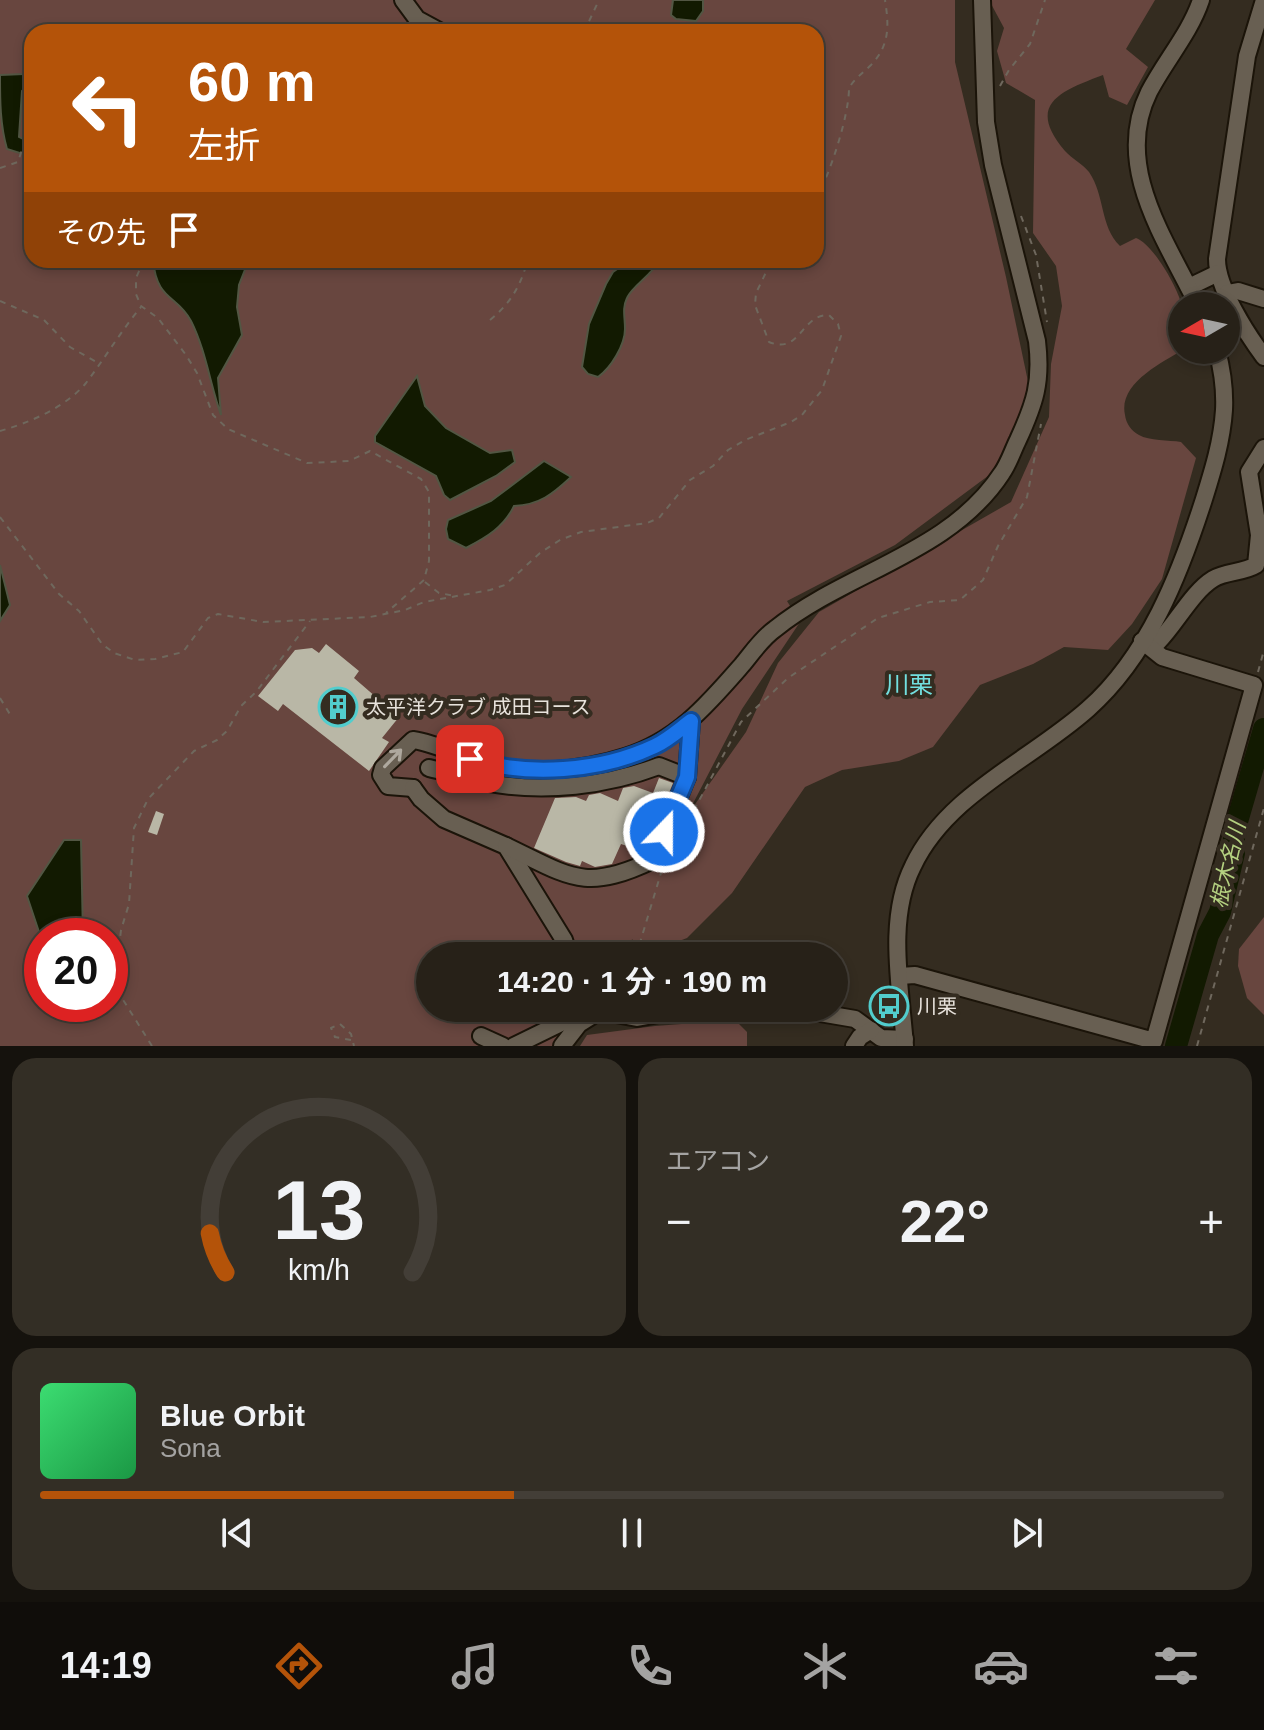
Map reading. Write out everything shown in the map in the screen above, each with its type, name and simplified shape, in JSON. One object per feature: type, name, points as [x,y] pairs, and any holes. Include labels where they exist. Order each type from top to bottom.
[{"type":"street","points":[[403,0],[417,19],[426,24]]},
{"type":"street","points":[[691,721],[687,777],[653,860],[629,871],[588,879],[572,877],[444,819],[413,788],[388,786],[381,775],[383,768],[413,740],[486,764],[519,769],[592,766],[657,745],[691,721],[770,632],[792,615],[928,543],[954,526],[981,500],[1003,471],[1029,416],[1038,391],[1041,368],[993,165],[983,76],[982,0]]},
{"type":"street","points":[[1191,292],[1145,198],[1137,142],[1144,105],[1201,0]]},
{"type":"street","points":[[1227,292],[1218,273],[1217,259],[1247,56],[1264,0]]},
{"type":"street","points":[[1189,287],[1218,273]]},
{"type":"street","points":[[1232,292],[1264,299]]},
{"type":"street","points":[[1240,318],[1264,357]]},
{"type":"street","points":[[848,1018],[855,1019],[881,1038],[905,1042],[898,931],[901,900],[912,868],[929,838],[970,797],[1089,708],[1125,667],[1142,641],[1175,578],[1194,532],[1216,460],[1224,409],[1220,364]]},
{"type":"street","points":[[1142,641],[1158,642],[1204,586],[1216,577],[1256,565],[1259,535],[1249,472],[1264,448]]},
{"type":"street","points":[[900,976],[915,975],[1154,1041],[1254,685],[1162,657],[1142,641]]},
{"type":"street","points":[[413,788],[443,751]]},
{"type":"street","points":[[429,768],[490,783],[551,787],[613,781],[659,766],[687,777]]},
{"type":"street","points":[[506,846],[565,942]]},
{"type":"street","points":[[514,1046],[563,1022]]},
{"type":"street","points":[[562,1046],[582,1022]]},
{"type":"street","points":[[854,1046],[860,1037],[871,1030]]},
{"type":"street","points":[[481,1036],[503,1046]]},
{"type":"path","points":[[588,24],[599,0]]},
{"type":"path","points":[[824,183],[848,111],[849,88],[874,62],[886,44],[889,28],[885,0]]},
{"type":"path","points":[[998,92],[1009,70],[1030,44],[1045,0]]},
{"type":"path","points":[[0,168],[18,162],[24,143]]},
{"type":"path","points":[[1018,208],[1036,255],[1048,333]]},
{"type":"path","points":[[140,268],[136,278],[136,294],[141,306],[158,318],[186,355],[197,373],[213,415],[228,429],[307,463],[349,461],[370,451],[421,479],[429,492],[429,561],[424,580],[385,614]]},
{"type":"path","points":[[490,320],[507,306],[520,287],[526,268]]},
{"type":"path","points":[[0,517],[59,594],[79,611],[102,644],[114,653],[135,660],[174,656],[183,652],[208,618],[218,614],[263,622],[385,614],[505,585],[540,553],[560,540],[581,532],[647,523],[659,518],[690,480],[713,466],[728,450],[802,415],[822,390],[841,336],[838,324],[829,315],[822,314],[811,319],[797,340],[787,345],[769,342],[755,305],[756,293],[768,268]]},
{"type":"path","points":[[0,301],[44,320],[70,347],[99,363]]},
{"type":"path","points":[[0,431],[25,424],[74,395],[141,306]]},
{"type":"path","points":[[674,847],[741,722],[788,678],[878,618],[930,602],[960,600],[983,580],[998,546],[1027,497],[1042,421]]},
{"type":"path","points":[[424,580],[428,587],[439,593],[456,596]]},
{"type":"path","points":[[152,1046],[120,995],[116,972],[121,930],[129,904],[134,828],[148,799],[194,751],[217,740],[227,731],[241,706],[256,692],[311,620]]},
{"type":"path","points":[[1254,685],[1264,650]]},
{"type":"path","points":[[0,698],[11,716]]},
{"type":"path","points":[[1197,1046],[1264,808]]},
{"type":"path","points":[[640,942],[660,875]]},
{"type":"path","points":[[351,1040],[335,1037],[331,1028],[340,1024],[346,1027],[354,1046]]},
{"type":"shaded area","name":"太平洋クラブ 成田コース","points":[[0,0],[955,0],[955,62],[1030,391],[996,470],[895,545],[787,601],[800,622],[742,709],[686,817],[746,732],[778,663],[819,612],[1011,502],[1049,417],[1051,364],[1062,306],[1056,266],[1033,233],[1035,100],[1006,83],[997,51],[1004,28],[989,0],[1155,0],[1126,49],[1148,67],[1127,105],[1109,97],[1103,75],[1074,87],[1053,101],[1048,111],[1048,122],[1065,151],[1087,169],[1094,181],[1109,230],[1120,246],[1136,238],[1143,242],[1157,257],[1177,292],[1168,292],[1168,359],[1134,384],[1125,404],[1126,421],[1136,433],[1148,438],[1181,442],[1196,458],[1162,579],[1132,624],[1108,650],[1064,647],[1033,664],[980,685],[933,747],[899,761],[842,770],[805,787],[732,893],[687,938],[677,942],[634,942],[632,939],[632,942],[416,942],[416,1022],[576,1022],[556,1046],[0,1046]]},
{"type":"shaded area","points":[[673,0],[703,0],[703,11],[696,21],[676,19],[671,15]]},
{"type":"shaded area","points":[[24,74],[19,137],[24,139],[24,154],[7,149],[0,103],[0,75]]},
{"type":"shaded area","points":[[154,268],[246,268],[239,285],[237,307],[242,335],[218,378],[221,415],[191,321],[186,312],[163,291]]},
{"type":"shaded area","points":[[619,268],[654,268],[627,298],[623,342],[608,368],[598,377],[588,374],[582,367],[589,324],[613,272]]},
{"type":"shaded area","points":[[417,376],[425,406],[446,428],[490,453],[512,450],[515,462],[496,476],[450,500],[444,495],[436,476],[375,442],[375,436]]},
{"type":"shaded area","points":[[544,461],[571,477],[545,498],[514,506],[494,531],[466,548],[448,539],[448,520],[491,501]]},
{"type":"shaded area","points":[[0,565],[10,605],[0,621]]},
{"type":"shaded area","points":[[64,840],[81,840],[83,918],[34,918],[27,896]]},
{"type":"shaded area","points":[[1264,917],[1264,1015],[1247,998],[1238,966],[1239,949]]},
{"type":"shaded area","points":[[737,1022],[747,1032],[747,1046],[580,1046],[587,1035],[655,1026]]},
{"type":"building","name":"太平洋クラブ 成田コース","points":[[326,644],[359,671],[354,678],[399,717],[382,738],[389,742],[369,771],[283,704],[278,711],[258,696],[295,650],[312,648],[319,653]]},
{"type":"building","points":[[659,778],[673,783],[645,852],[621,844],[612,864],[595,867],[582,861],[580,866],[566,862],[534,848],[555,798],[576,797],[586,801],[589,795],[600,793],[618,801],[623,788],[634,786],[653,793]]},
{"type":"building","points":[[156,811],[164,814],[157,835],[148,832]]},
{"type":"waterway","name":"根木名川","points":[[1176,1046],[1208,935],[1220,912],[1234,853],[1234,832],[1264,729]]},
{"type":"place","name":"太平洋クラブ 成田コース","points":[[338,707]]},
{"type":"place","name":"川栗","points":[[889,1006]]},
{"type":"district","name":"川栗","points":[[909,684]]},
{"type":"route","points":[[470,759],[519,769],[592,766],[657,745],[691,721],[687,777],[664,832]]}]
